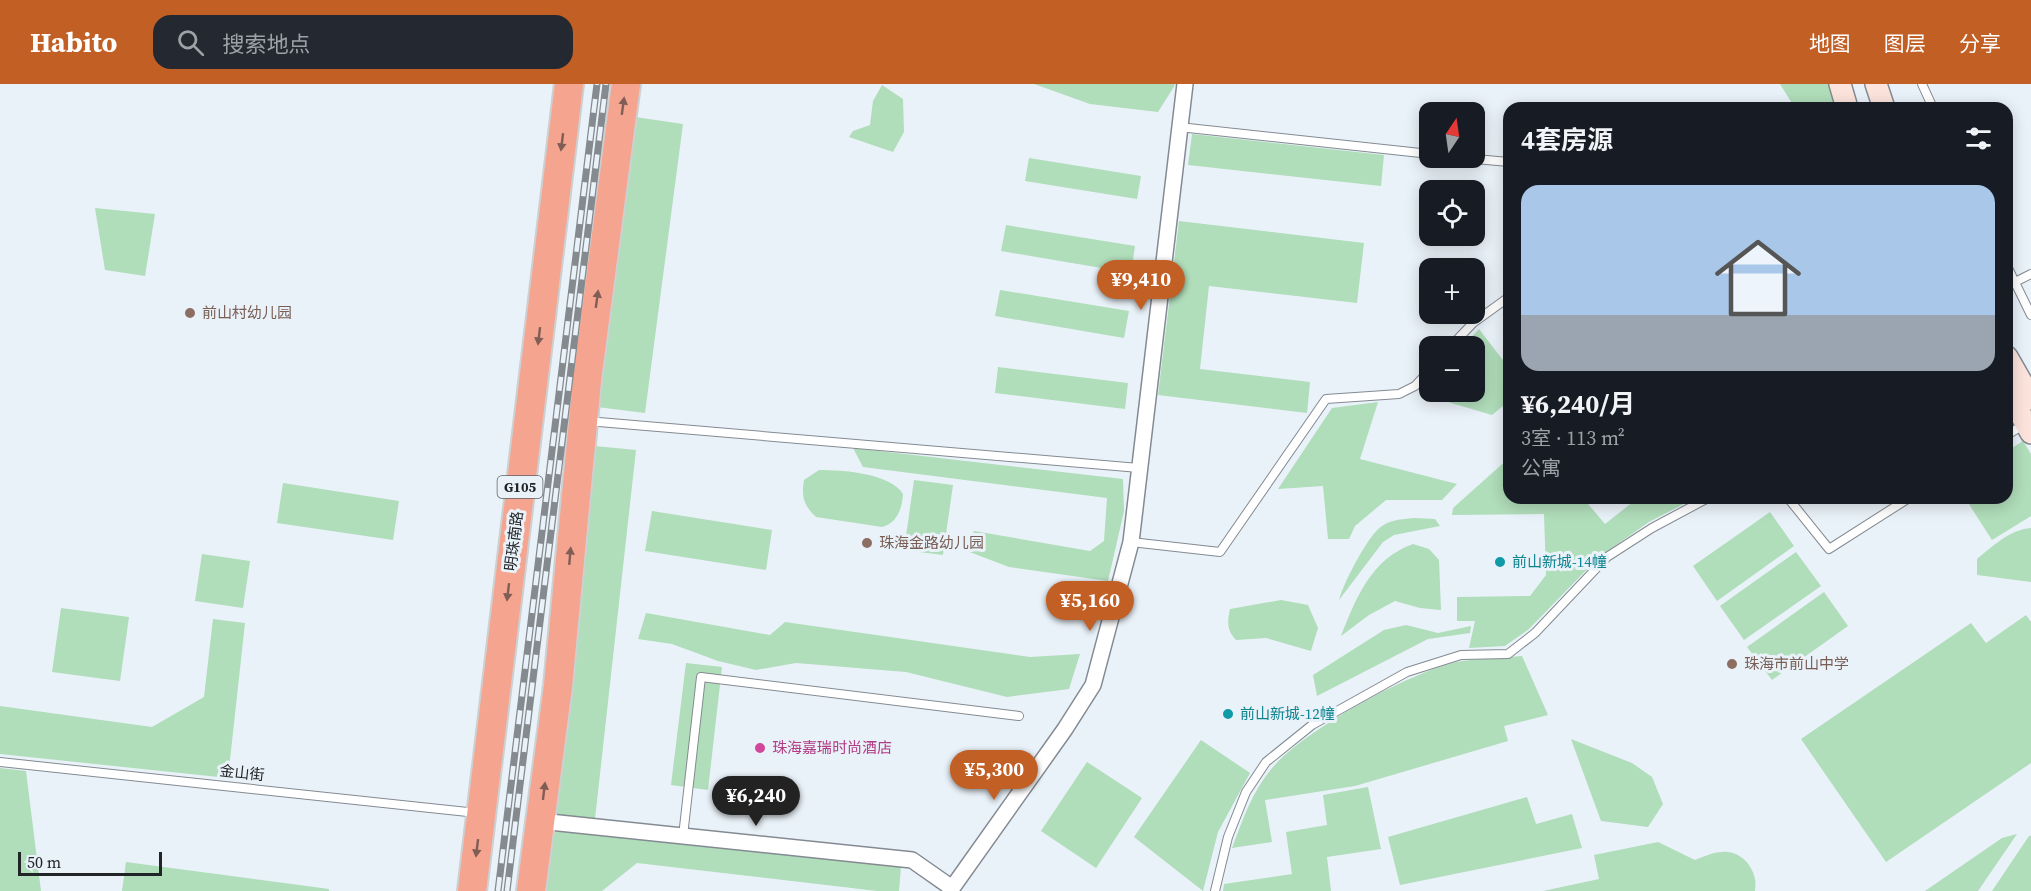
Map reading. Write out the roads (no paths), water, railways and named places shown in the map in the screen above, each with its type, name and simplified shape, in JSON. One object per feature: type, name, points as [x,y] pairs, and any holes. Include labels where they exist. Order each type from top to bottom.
[{"type":"highway","name":"明珠南路","points":[[472,891],[569,84]]},
{"type":"highway","points":[[531,891],[558,686],[583,421],[626,84]]},
{"type":"main road","points":[[1840,84],[1845,102]]},
{"type":"main road","points":[[1876,84],[1882,102]]},
{"type":"main road","points":[[2013,368],[2031,399]]},
{"type":"main road","points":[[2013,401],[2028,428]]},
{"type":"street","points":[[540,821],[912,860],[951,889],[1065,729],[1093,685],[1131,542],[1185,84]]},
{"type":"lane","points":[[1922,84],[1930,102]]},
{"type":"lane","points":[[1179,127],[1419,153]]},
{"type":"lane","points":[[1485,160],[1503,161]]},
{"type":"lane","points":[[2015,282],[2031,274]]},
{"type":"lane","points":[[2013,278],[2031,315]]},
{"type":"lane","points":[[1461,336],[1473,323],[1503,301]]},
{"type":"lane","points":[[1131,542],[1220,552],[1326,399],[1399,394],[1419,382]]},
{"type":"lane","points":[[583,421],[1139,468]]},
{"type":"lane","points":[[2013,433],[2028,428]]},
{"type":"lane","points":[[1215,891],[1228,837],[1246,792],[1266,762],[1312,725],[1407,672],[1461,655],[1508,654],[1535,633],[1607,557],[1652,528],[1697,504]]},
{"type":"lane","points":[[1793,504],[1829,549],[1900,504]]},
{"type":"lane","points":[[683,836],[701,677],[1019,716]]},
{"type":"lane","name":"金山街","points":[[0,762],[481,814]]},
{"type":"railway","points":[[498,891],[597,84]]},
{"type":"railway","points":[[507,891],[606,84]]},
{"type":"place","name":"前山村幼儿园","points":[[190,313]]},
{"type":"place","name":"珠海金路幼儿园","points":[[867,543]]},
{"type":"place","name":"前山新城-14幢","points":[[1500,562]]},
{"type":"place","name":"珠海市前山中学","points":[[1732,664]]},
{"type":"place","name":"前山新城-12幢","points":[[1228,714]]},
{"type":"place","name":"珠海嘉瑞时尚酒店","points":[[760,748]]}]
